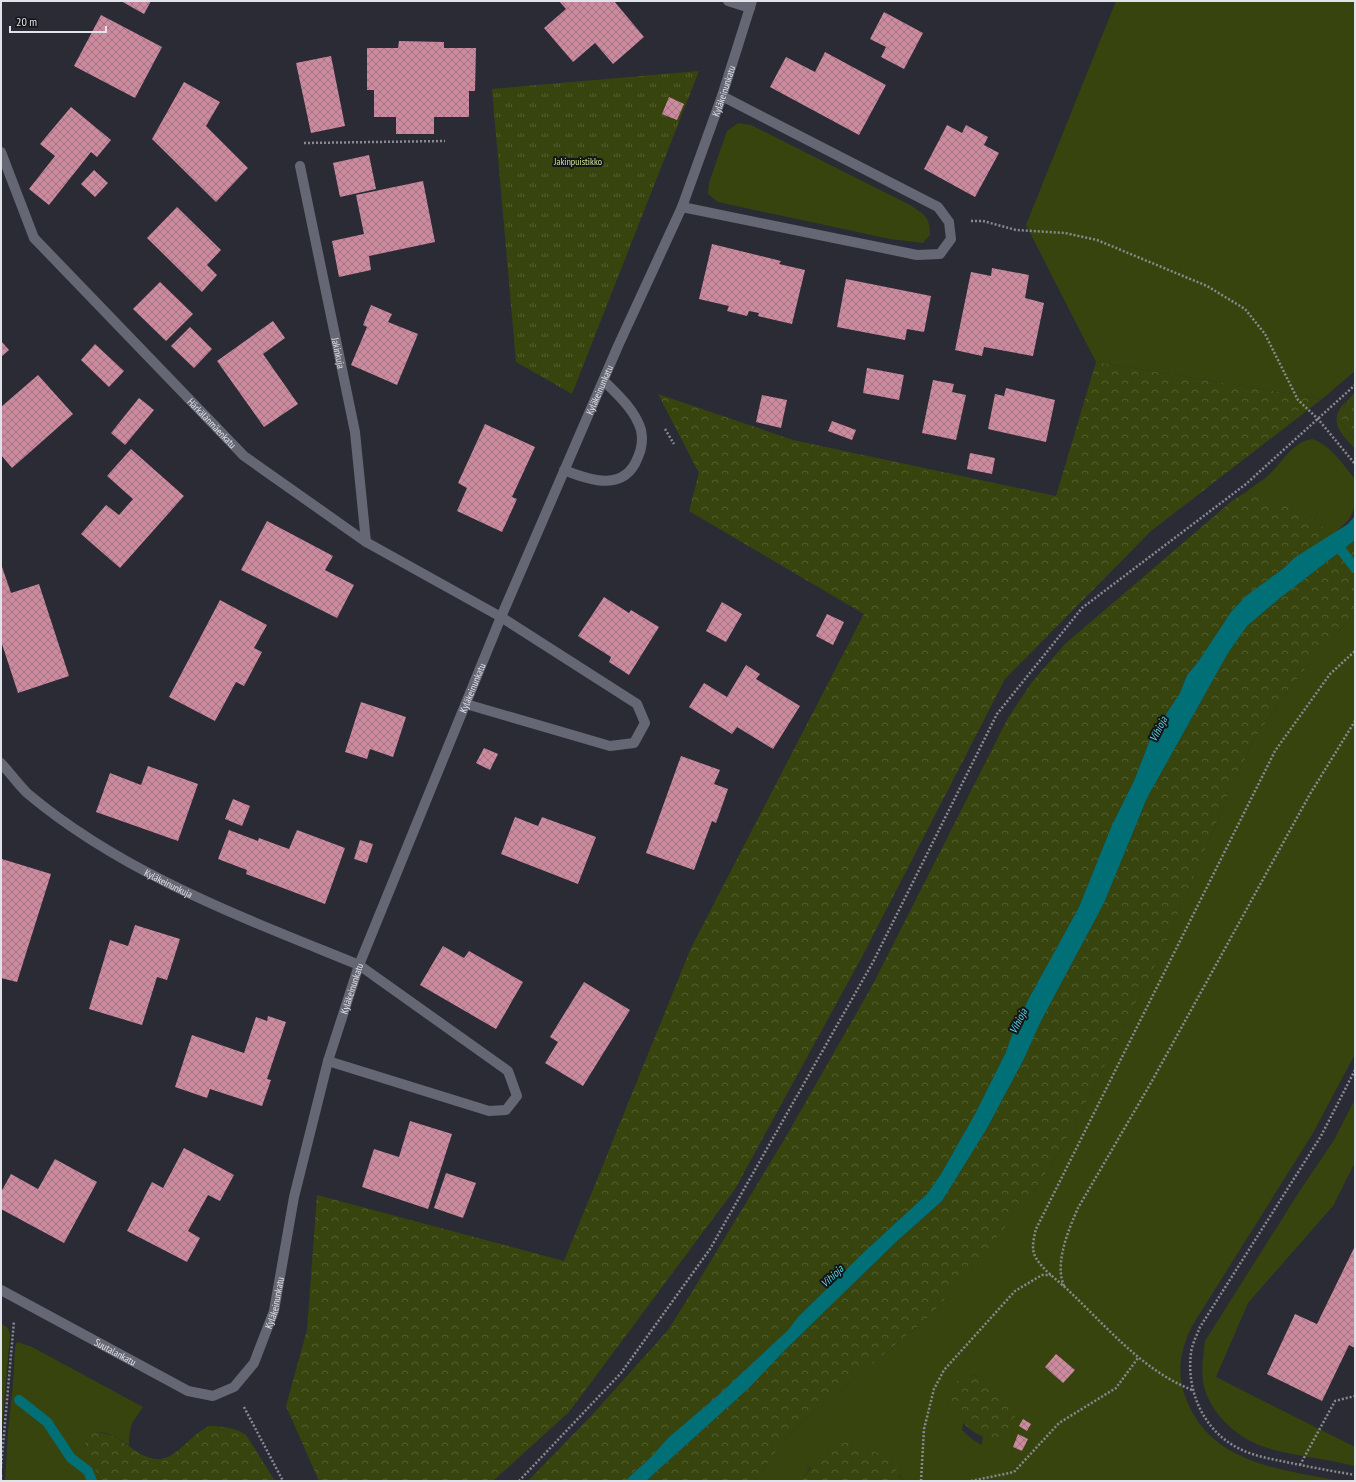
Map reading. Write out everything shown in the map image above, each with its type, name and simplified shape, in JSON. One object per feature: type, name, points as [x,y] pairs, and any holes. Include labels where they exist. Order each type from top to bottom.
[{"type":"street","points":[[728,1],[751,4]]},
{"type":"street","name":"Kyläkeinunkatu","points":[[234,1387],[254,1363],[274,1311],[294,1197],[328,1061],[359,965],[501,617],[564,470],[682,207],[722,96],[751,4]]},
{"type":"street","points":[[682,207],[917,255],[940,254],[951,239],[949,222],[938,208],[722,96]]},
{"type":"street","name":"Härkälänmäenkatu","points":[[1,152],[34,238],[244,456],[366,542],[501,617],[637,704],[645,722],[634,743],[610,746],[466,704]]},
{"type":"street","name":"Jakinkuja","points":[[300,166],[355,432],[366,542]]},
{"type":"street","points":[[564,470],[590,480],[610,481],[626,474],[636,464],[642,445],[641,430],[636,419],[624,401],[604,381]]},
{"type":"street","name":"Kyläkeinunkuja","points":[[1,763],[26,792],[92,842],[219,909],[359,965],[508,1071],[518,1096],[506,1110],[490,1111],[328,1061]]},
{"type":"street","name":"Suutalankatu","points":[[1,1290],[188,1392],[213,1396],[234,1387]]},
{"type":"path","points":[[296,144],[445,141]]},
{"type":"path","points":[[949,222],[983,221],[1016,230],[1065,233],[1097,240],[1207,286],[1245,309],[1250,315],[1265,334],[1298,400],[1318,419],[1355,464]]},
{"type":"path","points":[[519,1481],[621,1373],[710,1249],[873,962],[997,714],[1082,608],[1246,484],[1355,385]]},
{"type":"path","points":[[1192,1390],[1170,1381],[1138,1358],[1051,1275],[1034,1255],[1033,1238],[1036,1229],[1275,751],[1330,674],[1355,651]]},
{"type":"path","points":[[1064,1286],[1061,1278],[1063,1252],[1071,1223],[1078,1208],[1160,1068],[1310,794],[1355,721]]},
{"type":"path","points":[[1355,1070],[1321,1136],[1200,1327],[1191,1351],[1190,1370],[1192,1390],[1212,1429],[1239,1449],[1264,1457],[1355,1475]]},
{"type":"path","points":[[921,1481],[924,1429],[934,1389],[944,1370],[1015,1291],[1042,1275],[1051,1275]]},
{"type":"path","points":[[1,1468],[14,1321],[22,1302]]},
{"type":"path","points":[[971,1481],[1014,1472],[1059,1423],[1116,1388],[1138,1358]]},
{"type":"path","points":[[234,1387],[283,1481]]},
{"type":"path","points":[[1300,1465],[1335,1401],[1355,1396]]},
{"type":"path","points":[[1,1475],[1,1481]]},
{"type":"green space","points":[[1116,1],[1355,2],[1355,371],[1322,399],[1096,362],[1026,225]]},
{"type":"green space","name":"Jakinpuistikko","points":[[699,71],[572,394],[516,362],[492,89]]},
{"type":"green space","points":[[738,123],[751,125],[912,206],[921,212],[928,221],[930,235],[923,243],[890,239],[718,202],[708,194],[709,183],[727,131]]},
{"type":"green space","points":[[1096,362],[1322,399],[1151,531],[1005,679],[864,953],[735,1189],[569,1412],[493,1481],[319,1481],[286,1406],[307,1330],[317,1195],[564,1261],[691,948],[864,614],[689,511],[699,473],[658,394],[793,440],[1056,496]]},
{"type":"green space","points":[[1355,392],[1355,437],[1345,426],[1342,415],[1346,403]]},
{"type":"green space","points":[[1346,401],[1343,412],[1343,421],[1347,430],[1355,437],[1355,449],[1338,426],[1337,415],[1340,408]]},
{"type":"green space","points":[[1312,439],[1319,442],[1331,451],[1355,479],[1355,499],[1350,517],[1346,523],[1332,535],[1310,516],[1246,492],[1269,475],[1293,448]]},
{"type":"green space","points":[[1246,492],[1310,516],[1332,535],[1294,558],[1284,568],[1246,596],[1231,612],[1198,662],[1187,675],[1180,693],[1151,737],[1134,781],[1112,825],[1079,907],[1028,1000],[1014,1029],[1006,1052],[975,1114],[941,1174],[927,1194],[863,1253],[798,1317],[788,1330],[714,1399],[669,1437],[652,1456],[625,1481],[528,1481],[593,1414],[668,1330],[692,1292],[784,1140],[872,986],[1008,718],[1032,682],[1065,644],[1232,501]]},
{"type":"green space","points":[[1355,540],[1355,614],[1316,655],[1279,702],[1254,740],[1231,788],[1164,948],[1070,1134],[1038,1186],[976,1263],[931,1315],[794,1429],[776,1451],[755,1481],[646,1481],[749,1388],[785,1350],[896,1242],[942,1201],[986,1130],[1023,1061],[1040,1023],[1104,903],[1147,798],[1228,653],[1247,626],[1280,598]]},
{"type":"green space","points":[[1355,614],[1355,1054],[1313,1133],[1192,1326],[1185,1343],[1180,1369],[1182,1387],[1196,1419],[1211,1436],[1229,1450],[1249,1460],[1271,1467],[1341,1481],[902,1481],[900,1475],[810,1467],[802,1481],[755,1481],[776,1451],[794,1429],[931,1315],[1038,1186],[1070,1134],[1164,948],[1231,788],[1254,740],[1279,702],[1316,655]],"holes":[[[971,1375],[977,1376],[987,1382],[982,1445],[973,1440],[962,1430]]]},
{"type":"green space","points":[[1355,1099],[1355,1162],[1333,1206],[1248,1303],[1216,1377],[1355,1447],[1355,1466],[1270,1449],[1250,1441],[1226,1424],[1214,1408],[1203,1384],[1202,1372],[1205,1341],[1299,1192],[1334,1140]]},
{"type":"green space","points":[[1,1324],[7,1327],[10,1334],[1,1441]]},
{"type":"green space","points":[[17,1342],[32,1347],[143,1407],[132,1423],[129,1436],[129,1445],[110,1435],[99,1432],[89,1438],[84,1445],[99,1481],[5,1481],[15,1347]]},
{"type":"green space","points":[[971,1375],[985,1380],[998,1389],[1008,1402],[1015,1415],[1010,1433],[998,1439],[982,1436],[967,1426],[955,1413],[950,1398],[954,1384]]},
{"type":"green space","points":[[210,1426],[229,1428],[246,1435],[275,1481],[99,1481],[84,1445],[91,1434],[101,1433],[118,1439],[150,1458],[166,1458],[172,1455],[203,1429]]},
{"type":"green space","points":[[848,1442],[864,1446],[887,1460],[898,1473],[902,1481],[802,1481],[821,1457],[840,1444]]},
{"type":"water","name":"Vihioja","points":[[1355,516],[1355,540],[1280,598],[1247,626],[1228,653],[1147,798],[1104,903],[1040,1023],[1023,1061],[986,1130],[942,1201],[896,1242],[785,1350],[749,1388],[646,1481],[625,1481],[652,1456],[669,1437],[714,1399],[788,1330],[798,1317],[863,1253],[927,1194],[941,1174],[975,1114],[1006,1052],[1014,1029],[1028,1000],[1079,907],[1112,825],[1134,781],[1151,737],[1180,693],[1187,675],[1198,662],[1231,612],[1246,596],[1284,568],[1294,558],[1348,524]]},
{"type":"building","points":[[121,1],[151,1],[144,14]]},
{"type":"building","points":[[559,1],[614,1],[644,37],[613,64],[595,43],[573,62],[544,28],[566,9]]},
{"type":"building","points":[[884,12],[923,33],[904,69],[881,57],[886,47],[870,39]]},
{"type":"building","points":[[101,15],[162,47],[135,98],[74,66]]},
{"type":"building","points":[[399,41],[444,42],[444,48],[476,48],[475,91],[469,91],[469,117],[434,117],[434,134],[396,134],[396,117],[374,117],[374,90],[367,90],[367,48],[398,48]]},
{"type":"building","points":[[825,52],[886,85],[859,135],[770,87],[786,57],[815,72]]},
{"type":"building","points":[[331,56],[345,126],[311,133],[296,63]]},
{"type":"building","points":[[184,82],[220,102],[206,126],[248,168],[216,202],[152,139]]},
{"type":"building","points":[[669,97],[684,104],[677,120],[662,114]]},
{"type":"building","points":[[71,107],[111,140],[97,157],[91,152],[49,205],[29,189],[55,156],[40,144]]},
{"type":"building","points":[[947,125],[962,133],[966,125],[988,137],[984,145],[999,153],[975,197],[924,169]]},
{"type":"building","points":[[369,155],[376,189],[340,197],[333,163]]},
{"type":"building","points":[[94,170],[108,183],[95,197],[81,184]]},
{"type":"building","points":[[423,181],[435,242],[369,256],[371,270],[339,277],[332,241],[364,234],[356,195]]},
{"type":"building","points":[[177,207],[221,250],[207,265],[217,275],[202,292],[147,238]]},
{"type":"building","points":[[712,244],[781,261],[779,264],[805,270],[792,324],[758,316],[759,313],[749,311],[747,316],[727,311],[729,306],[699,299]]},
{"type":"building","points":[[992,268],[1029,275],[1025,298],[1044,303],[1033,356],[984,347],[982,356],[955,350],[971,272],[991,276]]},
{"type":"building","points":[[846,279],[931,296],[924,332],[907,329],[905,340],[837,327]]},
{"type":"building","points":[[160,282],[193,314],[166,341],[133,309]]},
{"type":"building","points":[[371,305],[392,314],[388,322],[418,334],[397,385],[351,365],[367,327],[363,325]]},
{"type":"building","points":[[273,321],[285,338],[263,354],[298,404],[264,427],[217,361]]},
{"type":"building","points":[[190,327],[212,349],[194,368],[171,346]]},
{"type":"building","points":[[1,341],[9,350],[1,357]]},
{"type":"building","points":[[95,344],[124,371],[109,387],[81,360]]},
{"type":"building","points":[[867,368],[904,375],[899,400],[863,393]]},
{"type":"building","points":[[38,375],[73,414],[12,468],[1,455],[1,407]]},
{"type":"building","points":[[933,380],[954,384],[952,392],[966,395],[956,440],[922,433]]},
{"type":"building","points":[[1006,388],[1055,400],[1046,442],[988,429],[995,394],[1004,396]]},
{"type":"building","points":[[762,395],[787,400],[781,428],[756,422]]},
{"type":"building","points":[[139,398],[154,410],[125,445],[111,433]]},
{"type":"building","points":[[832,421],[856,430],[852,440],[828,431]]},
{"type":"building","points":[[485,424],[535,447],[512,497],[517,499],[502,532],[457,511],[467,488],[458,483]]},
{"type":"building","points":[[131,449],[184,496],[120,568],[81,534],[106,505],[119,515],[133,499],[107,476]]},
{"type":"building","points":[[970,453],[995,458],[992,474],[967,469]]},
{"type":"building","points":[[267,521],[333,556],[325,570],[354,585],[337,618],[241,570]]},
{"type":"building","points":[[1,564],[11,593],[39,584],[69,676],[18,693],[1,641]]},
{"type":"building","points":[[604,597],[629,613],[631,610],[659,627],[629,675],[609,662],[611,657],[578,636]]},
{"type":"building","points":[[220,600],[267,625],[254,648],[262,652],[244,686],[236,682],[215,721],[169,697]]},
{"type":"building","points":[[722,602],[742,614],[726,642],[706,631]]},
{"type":"building","points":[[827,614],[844,622],[833,645],[816,636]]},
{"type":"building","points":[[746,665],[760,674],[756,679],[800,706],[773,749],[737,727],[732,734],[689,707],[704,683],[727,697]]},
{"type":"building","points":[[361,702],[406,717],[393,757],[370,749],[367,759],[345,752]]},
{"type":"building","points":[[484,748],[498,754],[490,770],[476,763]]},
{"type":"building","points":[[681,756],[720,770],[714,784],[728,789],[716,823],[712,821],[694,870],[646,853]]},
{"type":"building","points":[[148,766],[198,784],[178,841],[96,812],[110,773],[141,785]]},
{"type":"building","points":[[233,799],[250,806],[242,826],[225,819]]},
{"type":"building","points":[[515,817],[538,826],[542,817],[596,837],[578,884],[501,854]]},
{"type":"building","points":[[229,830],[258,841],[259,838],[289,849],[297,830],[345,848],[325,904],[246,874],[247,870],[218,859]]},
{"type":"building","points":[[360,840],[373,844],[367,863],[354,859]]},
{"type":"building","points":[[2,859],[51,874],[17,982],[1,978]]},
{"type":"building","points":[[135,925],[180,939],[167,980],[157,977],[142,1025],[89,1009],[110,940],[128,946]]},
{"type":"building","points":[[443,946],[464,958],[469,951],[523,982],[496,1029],[420,985]]},
{"type":"building","points":[[584,982],[630,1010],[583,1086],[545,1063],[558,1042],[550,1037]]},
{"type":"building","points":[[268,1016],[286,1022],[267,1079],[271,1080],[262,1106],[210,1089],[207,1098],[175,1087],[192,1035],[244,1053],[256,1017],[267,1021]]},
{"type":"building","points":[[410,1121],[452,1134],[428,1209],[362,1187],[374,1149],[399,1157]]},
{"type":"building","points":[[184,1148],[234,1175],[220,1201],[208,1195],[188,1231],[200,1238],[187,1262],[127,1231],[152,1182],[163,1188]]},
{"type":"building","points":[[55,1159],[97,1182],[64,1243],[1,1209],[1,1192],[11,1174],[38,1189]]},
{"type":"building","points":[[446,1173],[476,1183],[463,1218],[434,1208]]},
{"type":"building","points":[[1355,1246],[1355,1348],[1349,1345],[1322,1401],[1267,1374],[1295,1314],[1317,1324]]},
{"type":"building","points":[[1056,1354],[1075,1370],[1063,1383],[1045,1367]]},
{"type":"building","points":[[1023,1419],[1031,1424],[1027,1431],[1019,1426]]},
{"type":"building","points":[[1018,1434],[1028,1439],[1022,1451],[1013,1447]]},
{"type":"waterway","points":[[1335,542],[1355,568]]},
{"type":"waterway","points":[[19,1400],[47,1422],[71,1458],[88,1471],[92,1481]]}]
